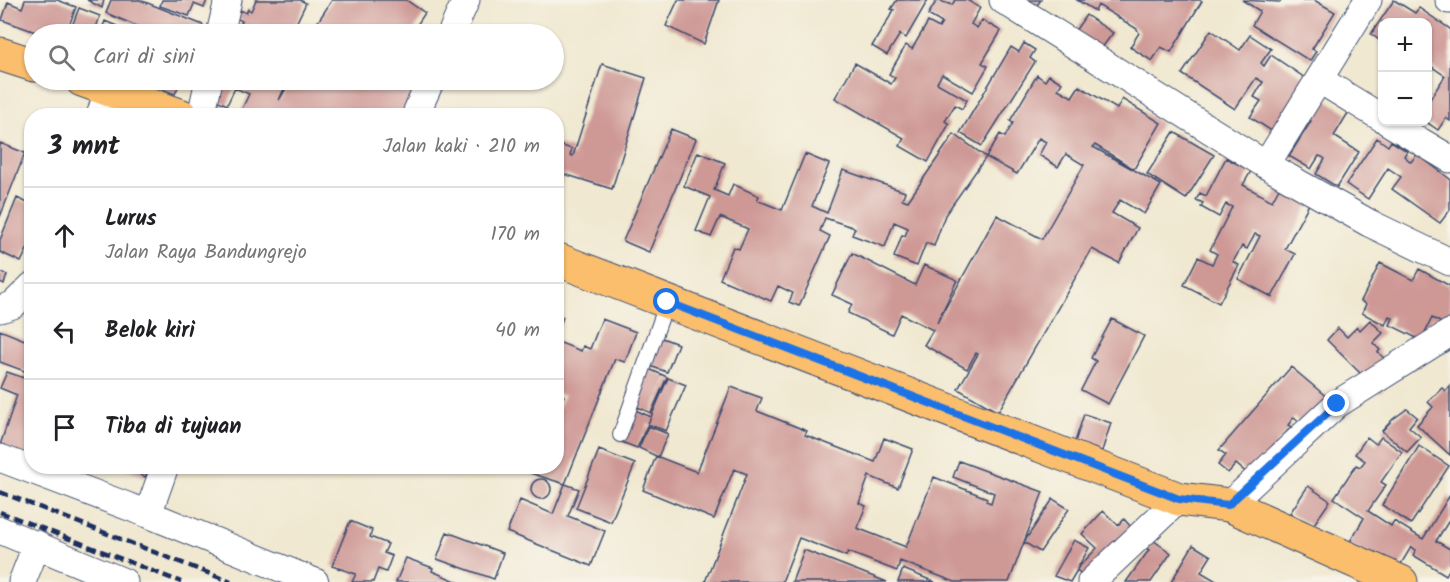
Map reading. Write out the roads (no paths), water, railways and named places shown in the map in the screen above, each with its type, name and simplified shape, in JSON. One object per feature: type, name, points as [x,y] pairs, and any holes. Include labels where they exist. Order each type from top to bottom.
[{"type":"main road","points":[[0,54],[24,62]]},
{"type":"main road","points":[[97,94],[151,108]]},
{"type":"main road","points":[[564,262],[1179,499],[1228,505],[1363,575],[1401,582]]},
{"type":"street","points":[[222,24],[228,0]]},
{"type":"street","points":[[455,24],[466,0]]},
{"type":"street","points":[[1003,0],[1266,165],[1369,224],[1450,262]]},
{"type":"street","points":[[1266,165],[1368,0]]},
{"type":"street","points":[[1320,80],[1378,115]]},
{"type":"street","points":[[203,108],[207,90]]},
{"type":"street","points":[[418,108],[426,90]]},
{"type":"street","points":[[1395,126],[1450,159]]},
{"type":"street","points":[[0,309],[13,305],[24,294]]},
{"type":"street","points":[[1228,505],[1337,404],[1450,333]]},
{"type":"street","points":[[0,458],[24,467]]},
{"type":"street","points":[[42,474],[315,582]]},
{"type":"street","points":[[148,514],[162,474]]},
{"type":"street","points":[[1091,582],[1179,499]]},
{"type":"street","points":[[0,530],[124,582]]},
{"type":"street","points":[[21,582],[37,544]]},
{"type":"lane","points":[[620,435],[667,302]]},
{"type":"railway","points":[[0,492],[231,582]]},
{"type":"railway","points":[[0,512],[181,582]]}]
